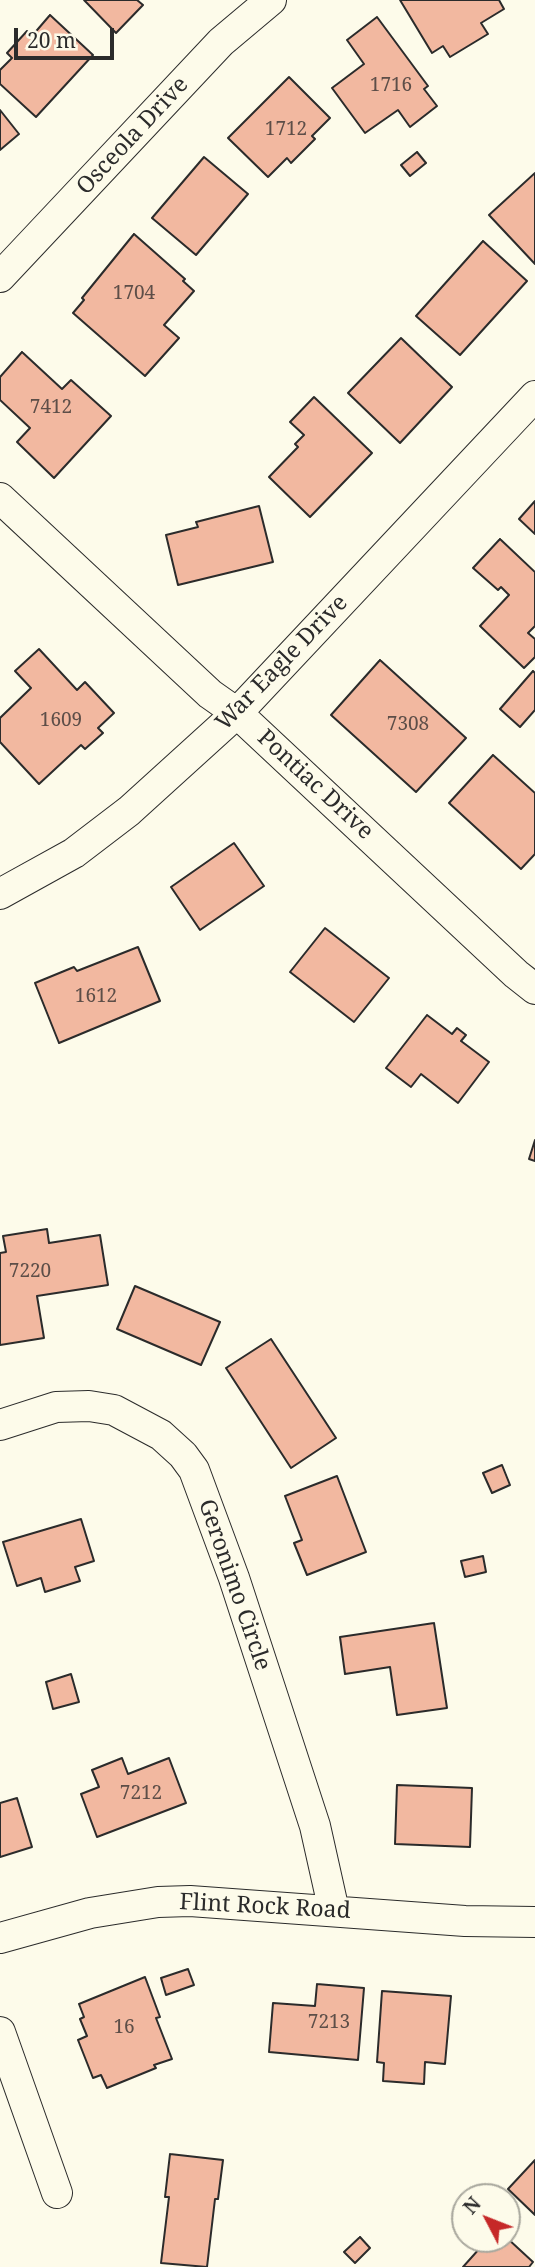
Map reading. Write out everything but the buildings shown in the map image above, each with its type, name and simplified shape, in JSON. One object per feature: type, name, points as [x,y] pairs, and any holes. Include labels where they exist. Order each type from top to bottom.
[{"type":"street","name":"Osceola Drive","points":[[0,277],[221,43],[271,0]]},
{"type":"street","name":"War Eagle Drive","points":[[0,894],[74,853],[129,811],[237,713],[535,396]]},
{"type":"street","name":"Pontiac Drive","points":[[0,498],[210,694],[237,713],[535,989]]},
{"type":"street","name":"Geronimo Circle","points":[[0,1425],[56,1407],[89,1406],[114,1410],[160,1435],[183,1455],[194,1470],[233,1578],[315,1826],[334,1911]]},
{"type":"street","name":"Flint Rock Road","points":[[0,1938],[90,1913],[158,1902],[190,1900],[465,1921],[535,1922]]},
{"type":"street","points":[[0,2032],[57,2193]]}]
